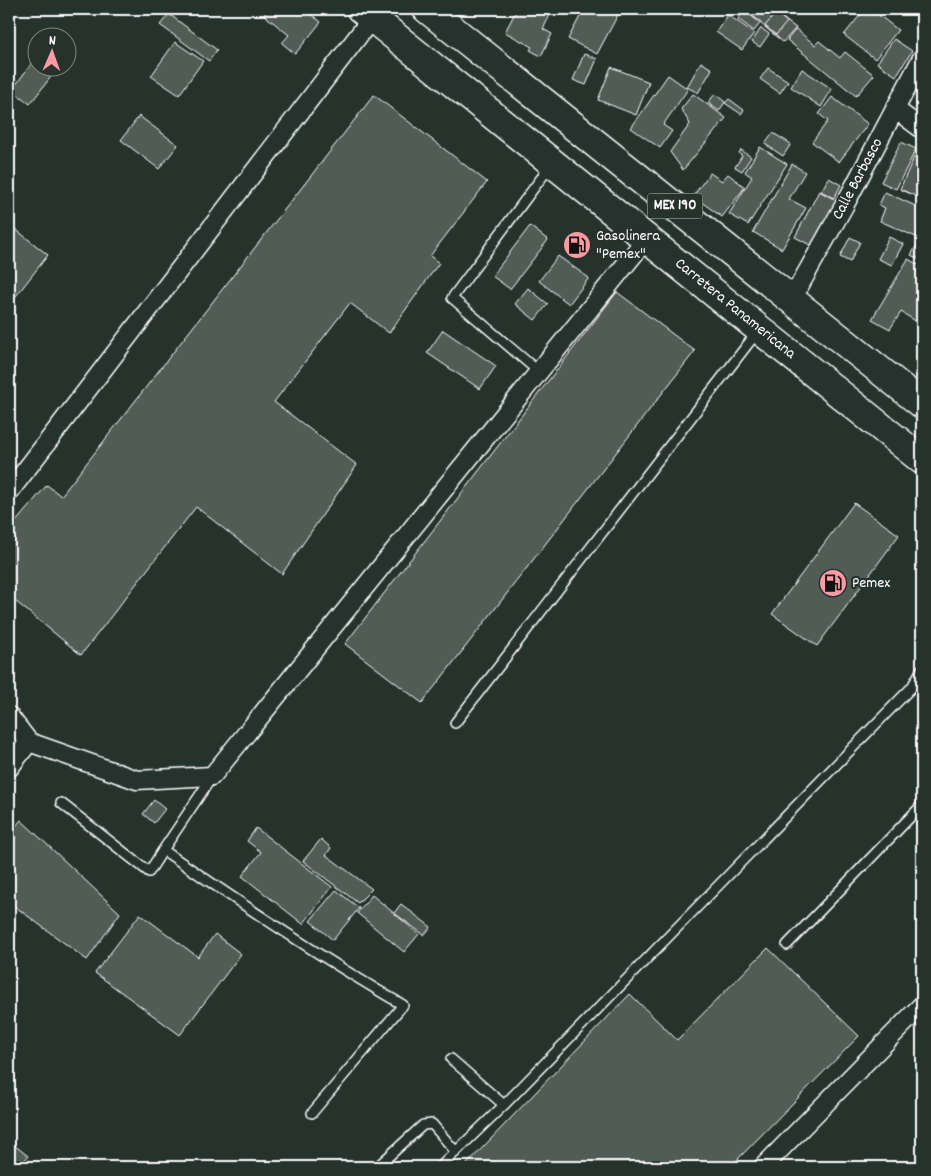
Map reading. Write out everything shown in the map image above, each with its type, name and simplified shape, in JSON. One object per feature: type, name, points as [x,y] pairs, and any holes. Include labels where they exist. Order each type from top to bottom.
[{"type":"main road","name":"MEX 190","points":[[427,9],[922,404]]},
{"type":"main road","name":"Carretera Panamericana","points":[[367,13],[922,460]]},
{"type":"street","points":[[9,492],[367,13]]},
{"type":"street","name":"Calle Barbasco","points":[[792,299],[844,206],[922,58]]},
{"type":"street","points":[[895,109],[922,129]]},
{"type":"street","points":[[9,716],[29,742],[137,780],[212,776],[647,238]]},
{"type":"street","points":[[9,768],[29,742]]},
{"type":"street","points":[[763,1167],[922,1005]]},
{"type":"lane","points":[[540,372],[452,298],[553,163]]},
{"type":"lane","points":[[455,723],[760,329]]},
{"type":"lane","points":[[440,1167],[504,1105],[912,686],[922,669]]},
{"type":"lane","points":[[61,803],[149,872],[212,776]]},
{"type":"lane","points":[[787,946],[922,805]]},
{"type":"lane","points":[[163,850],[310,949],[349,974],[404,1005],[312,1112]]},
{"type":"lane","points":[[451,1059],[504,1105]]},
{"type":"lane","points":[[378,1167],[423,1126],[428,1124],[432,1124],[456,1152]]},
{"type":"building","points":[[269,9],[304,9],[321,22],[295,54],[282,43],[289,35],[264,15]]},
{"type":"building","points":[[517,9],[553,9],[543,29],[552,34],[541,56],[530,50],[532,47],[505,32]]},
{"type":"building","points":[[584,9],[621,9],[597,54],[568,39]]},
{"type":"building","points":[[743,9],[770,9],[796,28],[783,42]]},
{"type":"building","points":[[865,9],[871,9],[898,30],[875,59],[844,35]]},
{"type":"building","points":[[744,10],[761,22],[754,31],[738,19]]},
{"type":"building","points":[[776,13],[787,22],[776,35],[765,26]]},
{"type":"building","points":[[169,14],[217,50],[209,61],[160,25]]},
{"type":"building","points":[[728,15],[754,33],[742,50],[716,32]]},
{"type":"building","points":[[761,28],[769,34],[760,47],[752,42]]},
{"type":"building","points":[[796,29],[815,45],[819,41],[840,58],[845,52],[874,75],[856,96],[787,40]]},
{"type":"building","points":[[894,39],[912,51],[896,76],[877,63]]},
{"type":"building","points":[[175,42],[203,61],[179,95],[151,76]]},
{"type":"building","points":[[584,54],[597,59],[586,85],[573,80]]},
{"type":"building","points":[[701,62],[712,69],[698,93],[687,87]]},
{"type":"building","points":[[611,67],[649,82],[636,115],[598,100]]},
{"type":"building","points":[[28,68],[28,78],[50,78],[30,104],[12,90]]},
{"type":"building","points":[[768,68],[788,81],[780,93],[760,79]]},
{"type":"building","points":[[802,69],[832,89],[821,107],[791,87]]},
{"type":"building","points":[[668,75],[688,89],[663,125],[672,131],[660,148],[631,128]]},
{"type":"building","points":[[693,94],[726,118],[683,170],[670,152],[690,124],[681,109]]},
{"type":"building","points":[[715,94],[725,102],[719,111],[708,103]]},
{"type":"building","points":[[374,95],[487,182],[430,256],[439,263],[389,333],[350,303],[274,402],[357,465],[282,574],[196,507],[81,655],[9,596],[9,530],[47,485],[61,496]]},
{"type":"building","points":[[832,97],[868,124],[839,162],[812,142],[828,121],[819,114]]},
{"type":"building","points":[[729,99],[744,110],[741,114],[725,103]]},
{"type":"building","points":[[139,116],[178,145],[159,169],[121,140]]},
{"type":"building","points":[[773,133],[791,144],[783,156],[765,144]]},
{"type":"building","points":[[901,142],[916,149],[896,189],[881,182]]},
{"type":"building","points":[[760,147],[787,164],[748,225],[729,214],[752,177],[745,172]]},
{"type":"building","points":[[741,150],[751,157],[742,171],[735,167],[742,156],[739,153]]},
{"type":"building","points":[[914,157],[922,161],[922,199],[900,189]]},
{"type":"building","points":[[792,164],[805,172],[789,199],[806,208],[782,249],[753,232]]},
{"type":"building","points":[[710,173],[722,181],[728,174],[745,187],[722,217],[693,196]]},
{"type":"building","points":[[829,178],[841,185],[834,198],[821,191]]},
{"type":"building","points":[[819,191],[839,202],[814,247],[795,237]]},
{"type":"building","points":[[885,192],[922,209],[922,224],[916,237],[880,221],[885,208],[879,205]]},
{"type":"building","points":[[9,224],[48,255],[9,305]]},
{"type":"building","points":[[530,226],[548,240],[510,289],[492,276]]},
{"type":"building","points":[[922,236],[922,261],[911,255]]},
{"type":"building","points":[[850,237],[860,242],[850,262],[840,257]]},
{"type":"building","points":[[889,237],[903,244],[892,265],[878,259]]},
{"type":"building","points":[[558,256],[589,278],[569,304],[539,281]]},
{"type":"building","points":[[908,259],[922,267],[922,325],[901,312],[890,329],[872,319]]},
{"type":"building","points":[[528,288],[548,304],[535,320],[515,304]]},
{"type":"building","points":[[617,292],[695,351],[422,703],[345,644]]},
{"type":"building","points":[[443,330],[496,366],[480,389],[427,353]]},
{"type":"building","points":[[854,503],[899,535],[817,646],[772,614]]},
{"type":"building","points":[[154,800],[165,809],[154,823],[143,814]]},
{"type":"building","points":[[21,820],[120,913],[87,960],[9,902],[9,834]]},
{"type":"building","points":[[256,828],[332,887],[303,924],[242,876],[261,852],[247,841]]},
{"type":"building","points":[[321,839],[331,848],[326,855],[372,889],[358,903],[303,861]]},
{"type":"building","points":[[336,890],[359,908],[333,940],[310,921]]},
{"type":"building","points":[[372,895],[419,934],[404,952],[357,913]]},
{"type":"building","points":[[401,904],[431,927],[424,935],[394,913]]},
{"type":"building","points":[[140,914],[198,957],[215,934],[241,954],[180,1035],[95,973]]},
{"type":"building","points":[[768,948],[859,1036],[730,1167],[464,1167],[630,994],[677,1040]]},
{"type":"building","points":[[9,1141],[28,1156],[20,1167],[9,1167]]},
{"type":"place","name":"Gasolinera \"Pemex\"","points":[[577,245]]},
{"type":"place","name":"Pemex","points":[[833,583]]}]
